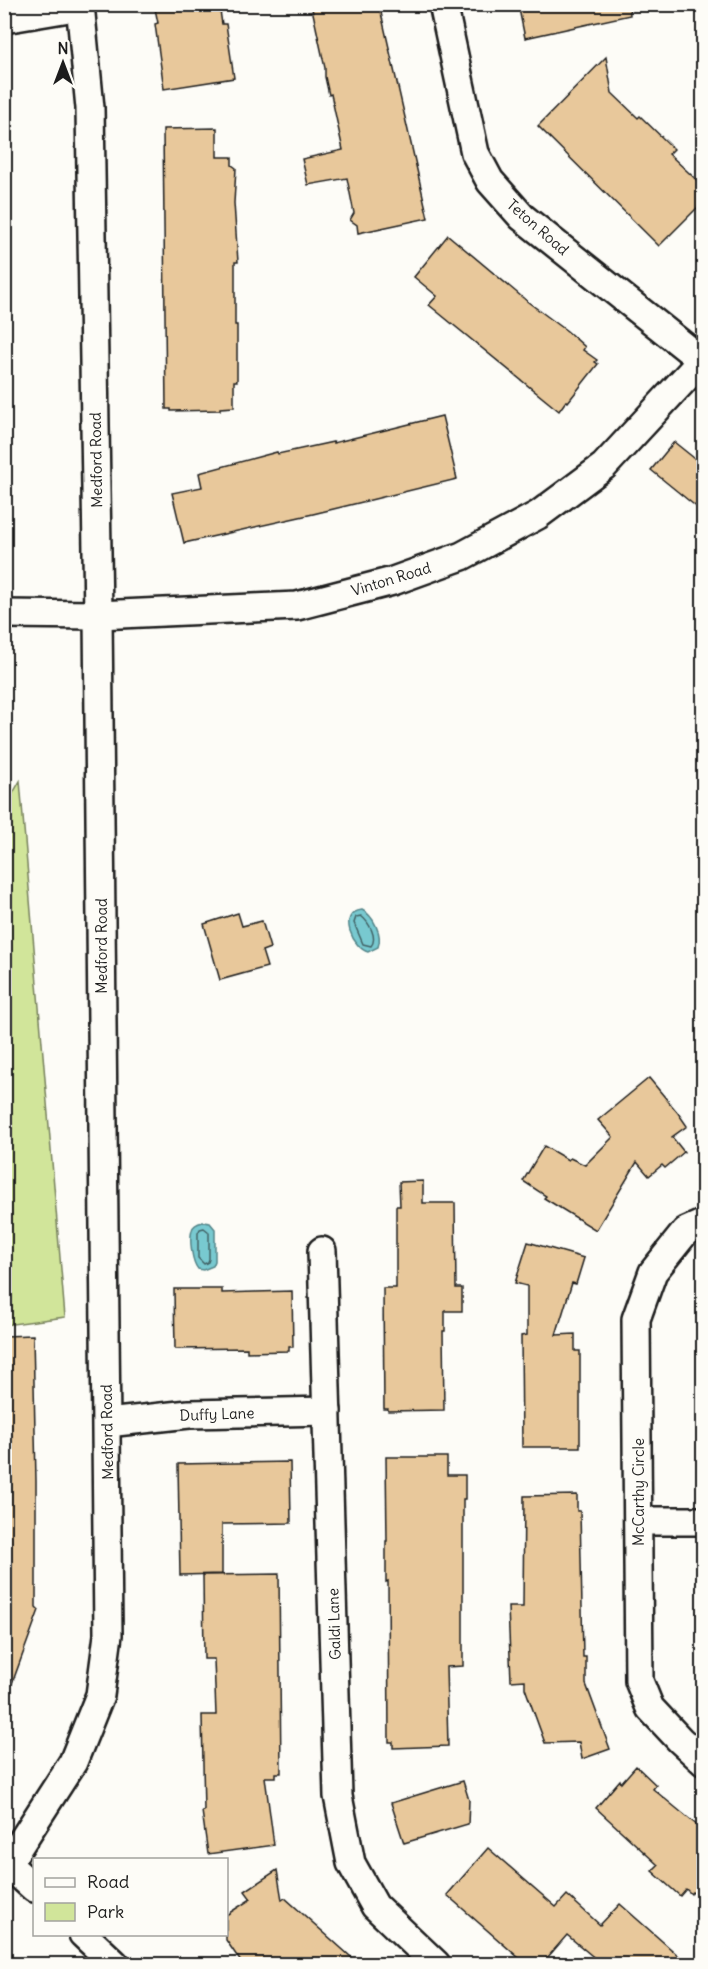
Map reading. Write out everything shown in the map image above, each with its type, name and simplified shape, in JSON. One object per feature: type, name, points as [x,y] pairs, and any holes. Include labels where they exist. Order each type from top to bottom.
[{"type":"street","name":"Teton Road","points":[[443,4],[475,153],[490,181],[522,217],[703,360]]},
{"type":"street","points":[[4,19],[81,5]]},
{"type":"street","name":"Medford Road","points":[[6,1862],[73,1762],[100,1695],[108,1635],[98,615],[90,108],[81,5]]},
{"type":"street","name":"Vinton Road","points":[[4,614],[98,615],[297,606],[393,581],[462,556],[538,515],[604,466],[703,360]]},
{"type":"street","name":"McCarthy Circle","points":[[704,1223],[686,1231],[653,1272],[636,1319],[639,1682],[650,1708],[704,1762]]},
{"type":"street","name":"Galdi Lane","points":[[322,1251],[338,1796],[351,1863],[375,1906],[436,1965]]},
{"type":"street","name":"Duffy Lane","points":[[107,1423],[189,1414],[327,1411]]},
{"type":"street","points":[[639,1521],[704,1521]]},
{"type":"street","points":[[6,1862],[33,1887]]},
{"type":"street","points":[[84,1936],[114,1965]]},
{"type":"green space","points":[[20,781],[65,1317],[5,1325],[4,809]]},
{"type":"water","points":[[362,910],[373,921],[379,937],[378,947],[368,952],[353,938],[349,924],[350,917]]},
{"type":"water","points":[[203,1222],[210,1223],[215,1229],[215,1261],[213,1266],[203,1270],[198,1269],[194,1261],[191,1239],[193,1227]]},
{"type":"building","points":[[154,4],[219,4],[222,24],[226,24],[234,78],[164,89]]},
{"type":"building","points":[[311,4],[379,4],[428,218],[358,233],[357,225],[350,220],[354,213],[347,178],[308,185],[302,159],[343,150],[325,77]]},
{"type":"building","points":[[518,4],[629,4],[630,15],[525,38]]},
{"type":"building","points":[[606,57],[612,93],[674,149],[669,154],[704,187],[704,201],[659,246],[538,126]]},
{"type":"building","points":[[217,128],[217,157],[232,157],[232,165],[236,168],[234,203],[238,262],[235,262],[237,381],[234,381],[234,407],[220,408],[220,410],[171,411],[171,409],[166,409],[163,129]]},
{"type":"building","points":[[448,235],[528,302],[567,331],[585,347],[583,350],[597,360],[595,362],[598,364],[559,411],[429,305],[437,296],[414,277]]},
{"type":"building","points":[[442,416],[457,479],[184,543],[172,493],[202,487],[199,473],[277,452],[278,454],[333,443]]},
{"type":"building","points":[[674,442],[704,466],[704,513],[651,470]]},
{"type":"building","points":[[238,913],[242,926],[262,921],[270,948],[262,951],[267,967],[220,980],[204,924]]},
{"type":"building","points":[[649,1078],[687,1126],[672,1137],[684,1152],[665,1168],[662,1165],[649,1176],[637,1162],[596,1230],[544,1198],[546,1196],[523,1181],[544,1146],[568,1160],[570,1158],[585,1165],[613,1137],[598,1120]]},
{"type":"building","points":[[423,1181],[423,1203],[455,1203],[456,1288],[462,1288],[462,1311],[445,1311],[444,1410],[388,1411],[384,1409],[383,1288],[396,1288],[396,1206],[400,1206],[399,1182]]},
{"type":"building","points":[[528,1242],[584,1258],[576,1284],[572,1283],[556,1335],[575,1334],[575,1351],[580,1351],[580,1447],[522,1447],[521,1336],[527,1335],[527,1286],[515,1283]]},
{"type":"building","points":[[174,1289],[222,1289],[222,1293],[292,1291],[293,1347],[289,1347],[289,1351],[247,1352],[247,1348],[175,1349]]},
{"type":"building","points":[[33,1335],[36,1607],[39,1610],[7,1697],[4,1696],[4,1336]]},
{"type":"building","points":[[386,1457],[447,1457],[447,1475],[465,1475],[463,1666],[446,1667],[448,1746],[393,1748],[393,1742],[389,1742]]},
{"type":"building","points":[[290,1462],[291,1523],[222,1524],[222,1574],[180,1575],[178,1464]]},
{"type":"building","points":[[577,1495],[577,1511],[580,1511],[583,1657],[586,1657],[586,1684],[610,1749],[582,1759],[579,1742],[545,1743],[525,1688],[525,1680],[511,1681],[508,1607],[523,1607],[524,1496]]},
{"type":"building","points":[[279,1574],[281,1773],[276,1773],[276,1777],[265,1777],[274,1845],[208,1854],[202,1811],[204,1811],[202,1715],[216,1715],[214,1659],[204,1659],[203,1575]]},
{"type":"building","points":[[636,1766],[656,1785],[653,1789],[704,1831],[704,1902],[686,1889],[680,1896],[652,1871],[658,1865],[596,1808],[620,1780],[621,1783]]},
{"type":"building","points":[[463,1781],[469,1800],[468,1824],[404,1843],[391,1803]]},
{"type":"building","points":[[488,1848],[556,1907],[567,1895],[600,1925],[620,1904],[689,1965],[603,1965],[567,1935],[541,1965],[527,1965],[447,1895]]},
{"type":"building","points":[[277,1870],[282,1900],[285,1898],[360,1965],[243,1965],[226,1940],[226,1936],[228,1936],[228,1914],[251,1899],[245,1891]]}]
